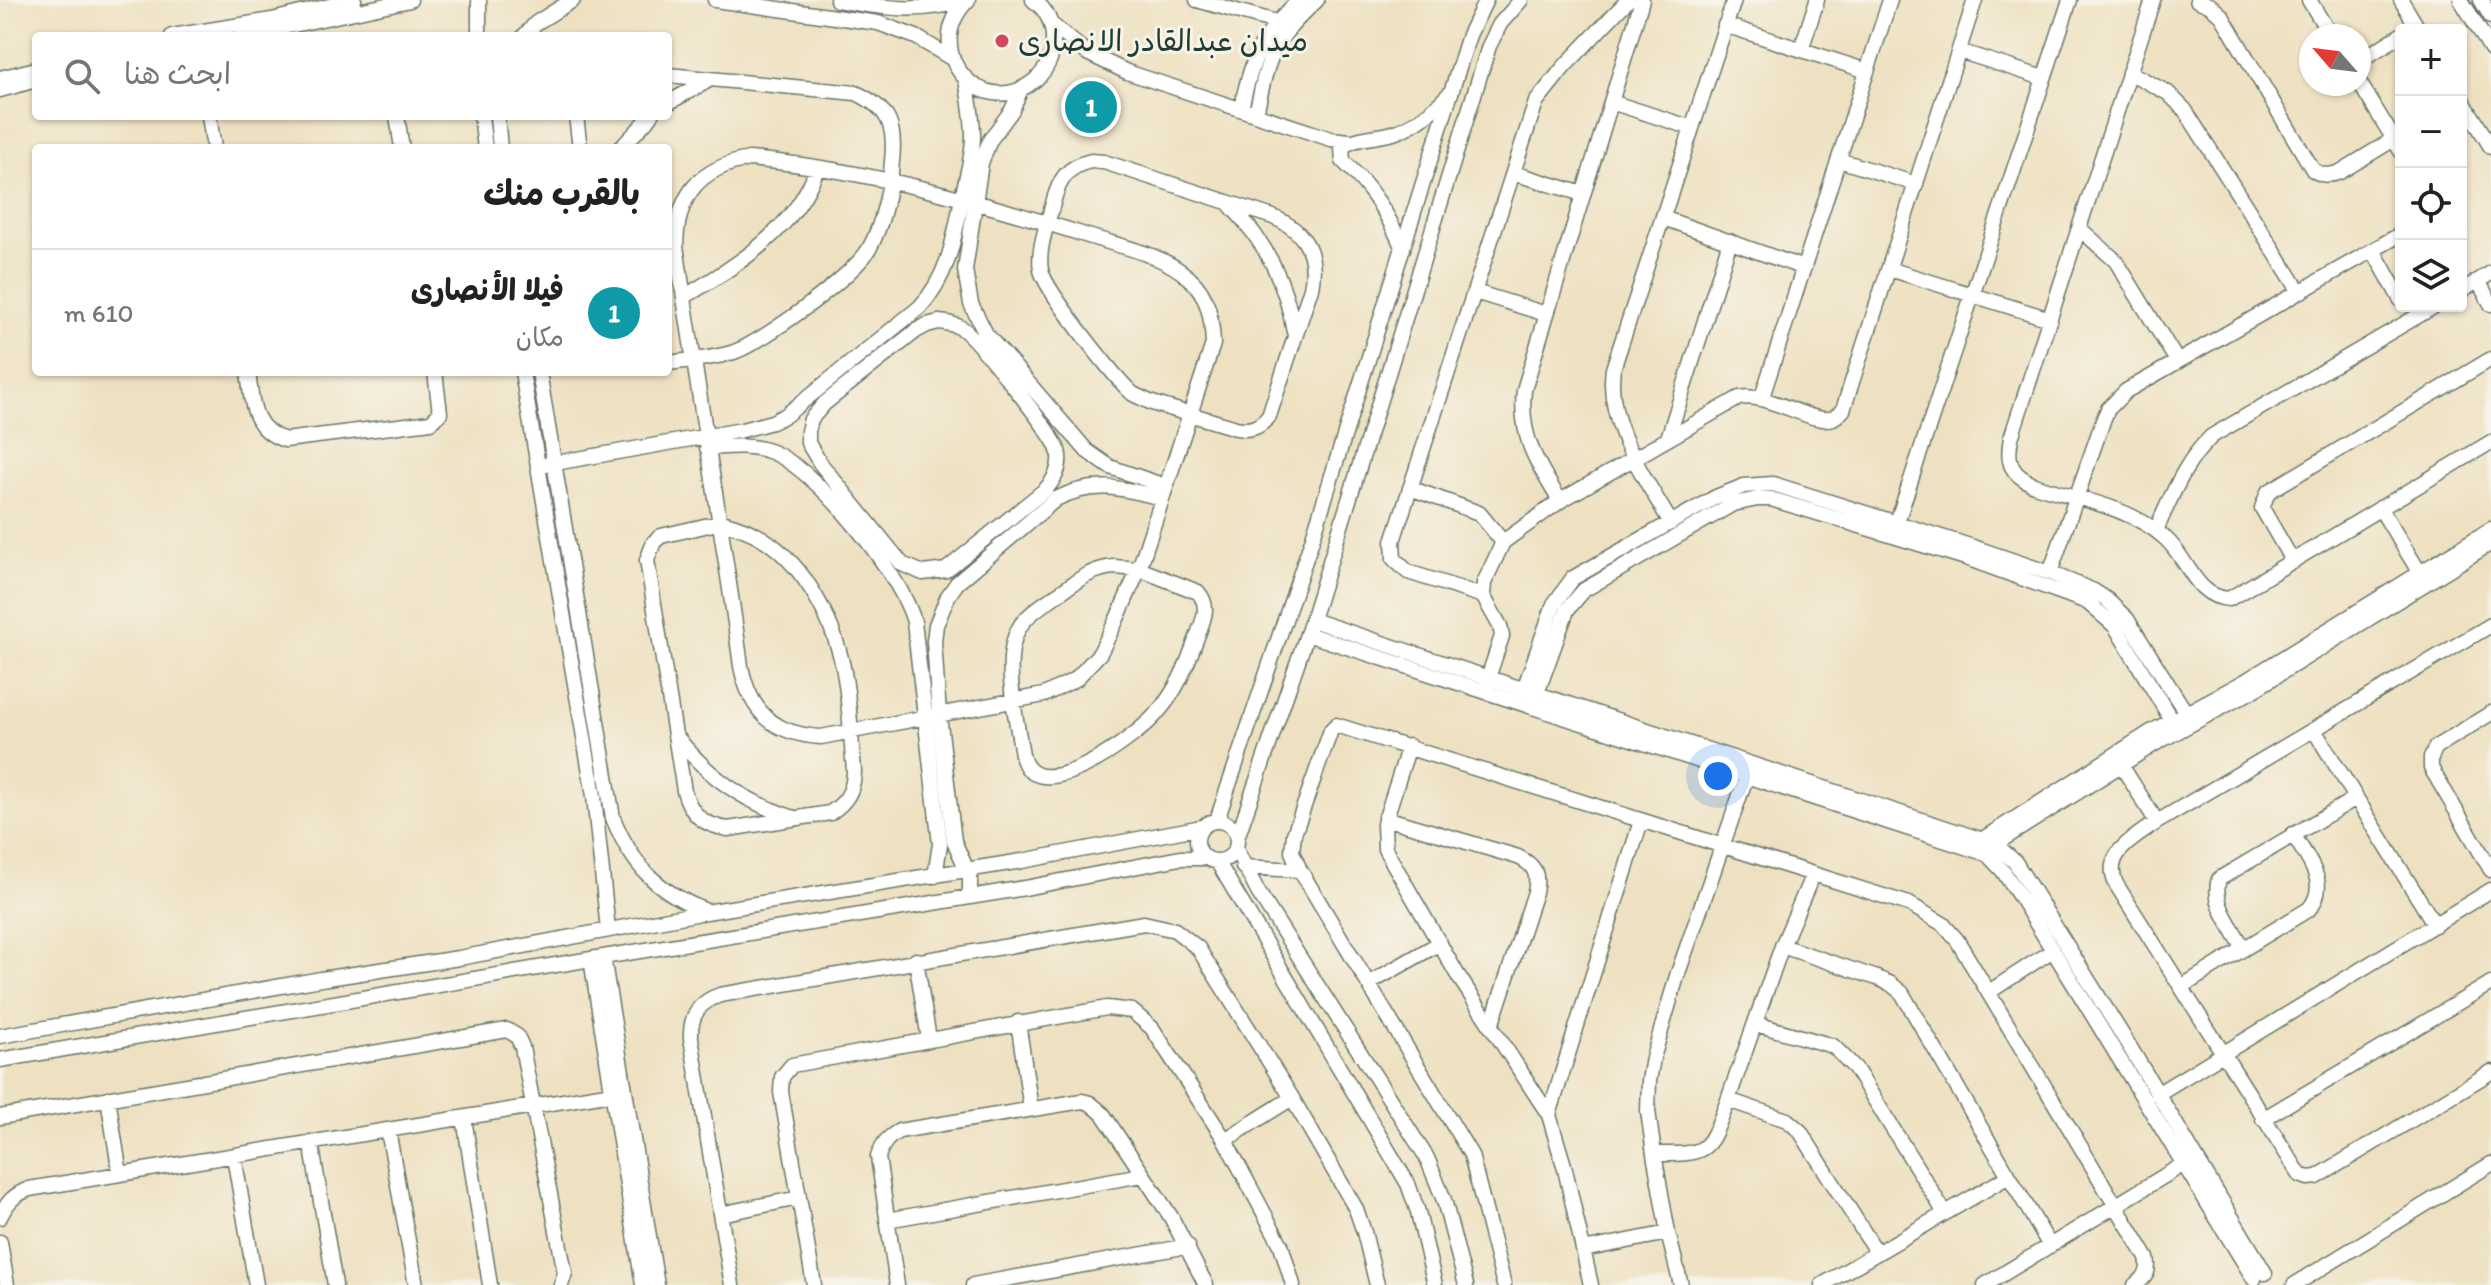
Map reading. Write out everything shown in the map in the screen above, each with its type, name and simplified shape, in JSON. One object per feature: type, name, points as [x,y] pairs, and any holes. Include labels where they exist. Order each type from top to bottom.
[{"type":"street","points":[[197,32],[272,20],[354,0]]},
{"type":"street","points":[[261,32],[410,0]]},
{"type":"street","points":[[479,0],[479,32]]},
{"type":"street","points":[[528,32],[536,23],[573,0]]},
{"type":"street","points":[[715,0],[878,23],[916,37],[951,58],[966,80],[992,93],[1021,89],[1038,78],[1052,53],[1054,38],[1051,24]]},
{"type":"street","points":[[837,0],[901,10],[935,8],[967,0]]},
{"type":"street","points":[[951,58],[949,32],[967,0]]},
{"type":"street","points":[[1197,0],[1276,22]]},
{"type":"street","points":[[1241,109],[1255,55],[1276,22],[1299,0]]},
{"type":"street","points":[[1256,114],[1265,69],[1274,48],[1286,29],[1317,0]]},
{"type":"street","points":[[0,1036],[321,979],[459,958],[706,912],[1022,861],[1202,827],[1217,820],[1332,478],[1469,35],[1486,0]]},
{"type":"street","points":[[0,1060],[1025,888],[1180,858],[1228,858],[1237,843],[1310,627],[1489,46],[1500,24],[1521,0]]},
{"type":"street","points":[[1483,596],[1408,572],[1394,559],[1393,541],[1531,115],[1547,86],[1628,0]]},
{"type":"street","points":[[1560,501],[1529,445],[1522,409],[1524,390],[1642,0]]},
{"type":"street","points":[[1671,523],[1634,458],[1615,409],[1611,384],[1613,369],[1734,0]]},
{"type":"street","points":[[1801,50],[1817,0]]},
{"type":"street","points":[[1762,397],[1890,0]]},
{"type":"street","points":[[1486,685],[1502,636],[1500,626],[1483,596],[1484,583],[1503,542],[1560,501],[1739,398],[1762,397],[1822,420],[1833,418],[1843,410],[1975,0]]},
{"type":"street","points":[[1969,294],[2060,0]]},
{"type":"street","points":[[1894,521],[2070,0]]},
{"type":"street","points":[[2153,0],[2008,452],[2012,467],[2021,478],[2124,514],[2156,530],[2173,545],[2206,592],[2217,598],[2229,599],[2491,442]]},
{"type":"street","points":[[2197,0],[2211,6],[2222,16],[2313,170],[2331,176],[2395,146]]},
{"type":"street","points":[[2309,0],[2324,24]]},
{"type":"street","points":[[2401,0],[2413,24]]},
{"type":"street","points":[[2461,0],[2491,49]]},
{"type":"street","points":[[2481,0],[2491,17]]},
{"type":"street","points":[[1037,1],[1051,24],[1101,61],[1331,139],[1377,138],[1411,126],[1451,92]]},
{"type":"street","points":[[1725,25],[1867,71]]},
{"type":"street","points":[[2371,54],[2395,39]]},
{"type":"street","points":[[1959,51],[2037,76]]},
{"type":"street","points":[[0,78],[32,70]]},
{"type":"street","points":[[2129,72],[2168,93],[2185,110],[2300,292]]},
{"type":"street","points":[[672,75],[856,93],[883,110],[891,124],[894,140],[891,181],[876,236],[857,265],[757,342],[732,353],[672,362]]},
{"type":"street","points":[[672,101],[710,79]]},
{"type":"street","points":[[966,80],[973,132],[965,270],[977,319],[986,334],[1077,441],[1098,460],[1163,492]]},
{"type":"street","points":[[0,90],[32,81]]},
{"type":"street","points":[[538,466],[706,442],[772,422],[799,406],[920,307],[933,292],[949,259],[985,151],[1012,110],[1021,89]]},
{"type":"street","points":[[2367,96],[2395,142]]},
{"type":"street","points":[[1611,102],[1692,128]]},
{"type":"street","points":[[2467,108],[2491,147]]},
{"type":"street","points":[[210,120],[213,144]]},
{"type":"street","points":[[398,120],[401,144]]},
{"type":"street","points":[[482,120],[484,144]]},
{"type":"street","points":[[497,120],[500,144]]},
{"type":"street","points":[[576,120],[580,144]]},
{"type":"street","points":[[625,144],[647,120]]},
{"type":"street","points":[[1349,141],[1342,148],[1341,157],[1382,204],[1403,249]]},
{"type":"street","points":[[749,159],[891,181],[968,199],[1048,223],[1174,266],[1192,280],[1205,299],[1212,321],[1213,344],[1139,569],[1100,653],[1076,679],[1044,695],[821,737],[801,735],[783,729],[766,718],[753,704],[744,686],[722,522],[706,442],[676,246],[677,225],[682,204],[694,187],[710,172],[729,163],[749,159]]},
{"type":"street","points":[[1839,160],[1916,184]]},
{"type":"street","points":[[1104,162],[1228,203],[1287,222],[1308,244],[1313,258],[1314,273],[1269,416],[1263,423],[1246,430],[1142,399],[1125,387],[1049,289],[1040,262],[1060,180],[1079,163],[1104,162]]},
{"type":"street","points":[[684,297],[741,260],[789,220],[801,205],[817,168]]},
{"type":"street","points":[[1513,173],[1583,194]]},
{"type":"street","points":[[1228,203],[1267,250],[1290,306],[1294,336]]},
{"type":"street","points":[[1663,218],[1804,268]]},
{"type":"street","points":[[2079,228],[2116,261],[2177,361]]},
{"type":"street","points":[[2050,573],[2108,409],[2126,391],[2395,237]]},
{"type":"street","points":[[1668,438],[1730,241]]},
{"type":"street","points":[[2373,250],[2395,289]]},
{"type":"street","points":[[1889,269],[2050,319]]},
{"type":"street","points":[[2484,277],[2491,304]]},
{"type":"street","points":[[1475,292],[1546,314]]},
{"type":"street","points":[[2156,530],[2187,464],[2212,436],[2408,313]]},
{"type":"street","points":[[964,330],[977,319]]},
{"type":"street","points":[[935,876],[940,844],[932,716],[934,641],[941,610],[957,583],[1051,494],[1060,459],[1058,448],[1048,430],[964,330],[939,322],[927,325],[825,403],[811,419],[808,443],[813,453],[902,564],[923,573],[946,570],[1051,494],[1106,485],[1163,492]]},
{"type":"street","points":[[2293,562],[2262,508],[2268,492],[2491,359]]},
{"type":"street","points":[[249,376],[257,421],[265,431],[285,440],[431,422],[440,413],[435,376]]},
{"type":"street","points":[[523,376],[594,796],[608,930]]},
{"type":"street","points":[[540,376],[613,818],[639,866],[658,886],[706,912]]},
{"type":"street","points":[[799,406],[811,419]]},
{"type":"street","points":[[1048,430],[1062,421]]},
{"type":"street","points":[[706,442],[756,447],[784,458],[809,475],[848,518],[896,582],[914,622],[954,841],[971,884],[967,897]]},
{"type":"street","points":[[1332,478],[1336,485],[1353,486]]},
{"type":"street","points":[[1530,691],[1554,604],[1562,590],[1587,570],[1671,523],[1758,484],[1788,487],[1894,521],[2097,609],[2115,626],[2179,717]]},
{"type":"street","points":[[1410,488],[1479,513],[1503,542]]},
{"type":"street","points":[[1530,691],[1567,610],[1584,590],[1730,498],[1758,499],[1783,502],[2050,573],[2094,591],[2117,608],[2179,717]]},
{"type":"street","points":[[2380,508],[2420,573]]},
{"type":"street","points":[[1320,513],[1333,512],[1340,524]]},
{"type":"street","points":[[722,522],[751,532],[777,549],[807,584],[831,628],[845,677],[851,731],[854,783],[841,806],[830,813],[728,829],[712,827],[699,819],[689,806],[684,791],[648,569],[649,551],[661,536],[722,522]]},
{"type":"street","points":[[1989,842],[2153,738],[2250,692],[2464,552],[2491,529]]},
{"type":"street","points":[[2030,815],[2121,765],[2179,717],[2244,682],[2420,573],[2491,543]]},
{"type":"street","points":[[1114,567],[1139,569],[1198,592],[1205,599],[1207,608],[1185,670],[1158,713],[1140,731],[1097,760],[1073,771],[1039,776],[1030,772],[1024,764],[1015,700],[1011,650],[1015,635],[1022,622],[1090,572],[1114,567]]},
{"type":"street","points":[[946,570],[957,583]]},
{"type":"street","points":[[2491,625],[2157,822],[2119,850],[2114,858],[2113,876],[2300,1175],[2317,1177],[2491,1072]]},
{"type":"street","points":[[1310,627],[1747,775],[1989,842],[2015,862],[2053,950],[2157,1094],[2260,1276]]},
{"type":"street","points":[[1486,685],[1530,691],[1911,822],[1987,854],[2030,900],[2126,1052],[2184,1164],[2222,1211]]},
{"type":"street","points":[[2491,713],[2436,747],[2431,757],[2431,768],[2491,870]]},
{"type":"street","points":[[1504,1285],[1471,1155],[1292,852],[1294,834],[1333,727],[1340,724],[1926,912],[1943,924],[1957,940],[2147,1258],[2149,1268],[2145,1278],[2135,1285]]},
{"type":"street","points":[[2314,730],[2435,925]]},
{"type":"street","points":[[675,735],[694,759],[716,779],[754,803],[796,818]]},
{"type":"street","points":[[1409,746],[1385,818],[1385,849],[1491,1026],[1549,1115],[1591,1285]]},
{"type":"street","points":[[2121,765],[2157,822]]},
{"type":"street","points":[[1681,1285],[1668,1233],[1648,1111],[1653,1058],[1677,976],[1747,775]]},
{"type":"street","points":[[2244,949],[2218,900],[2216,889],[2219,879],[2356,798]]},
{"type":"street","points":[[1385,818],[1518,857],[1535,869],[1538,880],[1535,892],[1491,1026]]},
{"type":"street","points":[[1217,820],[1233,827],[1243,867],[1415,1135],[1436,1177],[1466,1285]]},
{"type":"street","points":[[1549,1115],[1641,821]]},
{"type":"street","points":[[1202,827],[1197,843],[1212,860],[1408,1184],[1424,1234],[1435,1285]]},
{"type":"street","points":[[2181,987],[2309,909],[2317,900],[2320,888],[2317,876],[2293,834]]},
{"type":"street","points":[[1022,861],[1020,875],[1025,888]]},
{"type":"street","points":[[1243,867],[1300,870]]},
{"type":"street","points":[[1654,1154],[1690,1154],[1711,1143],[1782,946],[1813,874]]},
{"type":"street","points":[[2157,1094],[2491,890]]},
{"type":"street","points":[[781,901],[778,915],[785,927]]},
{"type":"street","points":[[744,907],[750,920],[747,934]]},
{"type":"street","points":[[732,1285],[691,1038],[691,1026],[700,1006],[720,995],[1144,923],[1167,927],[1187,937],[1198,948],[1292,1098],[1356,1209],[1377,1285]]},
{"type":"street","points":[[1368,984],[1440,943]]},
{"type":"street","points":[[1782,946],[1877,978],[1902,993],[2050,1246]]},
{"type":"street","points":[[1989,992],[2053,950]]},
{"type":"street","points":[[597,958],[657,1285]]},
{"type":"street","points":[[916,960],[929,1039]]},
{"type":"street","points":[[321,979],[318,995],[323,1005]]},
{"type":"street","points":[[2263,1119],[2491,983]]},
{"type":"street","points":[[283,987],[289,1001],[285,1011]]},
{"type":"street","points":[[814,1285],[781,1092],[782,1077],[792,1065],[1107,1008],[1132,1011],[1152,1028],[1225,1140],[1281,1245],[1293,1285]]},
{"type":"street","points":[[605,1010],[612,1093],[643,1285]]},
{"type":"street","points":[[1018,1022],[1031,1109]]},
{"type":"street","points":[[1756,1024],[1840,1050],[1855,1068],[1945,1213]]},
{"type":"street","points":[[0,1117],[507,1030],[517,1036],[522,1047],[565,1273],[561,1285]]},
{"type":"street","points":[[0,1217],[6,1204],[16,1194],[29,1189],[612,1093]]},
{"type":"street","points":[[108,1098],[120,1174]]},
{"type":"street","points":[[1225,1140],[1292,1098]]},
{"type":"street","points":[[1728,1100],[1794,1124],[1877,1253]]},
{"type":"street","points":[[897,1285],[878,1157],[889,1137],[899,1131],[1082,1101],[1090,1103],[1103,1114],[1171,1217],[1206,1285]]},
{"type":"street","points":[[464,1118],[490,1285]]},
{"type":"street","points":[[388,1130],[416,1285]]},
{"type":"street","points":[[311,1142],[335,1285]]},
{"type":"street","points":[[234,1156],[256,1285]]},
{"type":"street","points":[[1985,1285],[2184,1164]]},
{"type":"street","points":[[2294,1285],[2491,1164]]},
{"type":"street","points":[[887,1220],[1142,1175]]},
{"type":"street","points":[[1822,1285],[2009,1176]]},
{"type":"street","points":[[720,1214],[799,1198]]},
{"type":"street","points":[[1424,1234],[1450,1227]]},
{"type":"street","points":[[1583,1250],[1668,1233]]},
{"type":"street","points":[[0,1242],[7,1285]]},
{"type":"street","points":[[973,1285],[1188,1246]]},
{"type":"place","name":"ميدان عبدالقادر الانصارى","points":[[1002,41]]},
{"type":"place","name":"فيلا الأنصارى","points":[[1091,107]]}]
